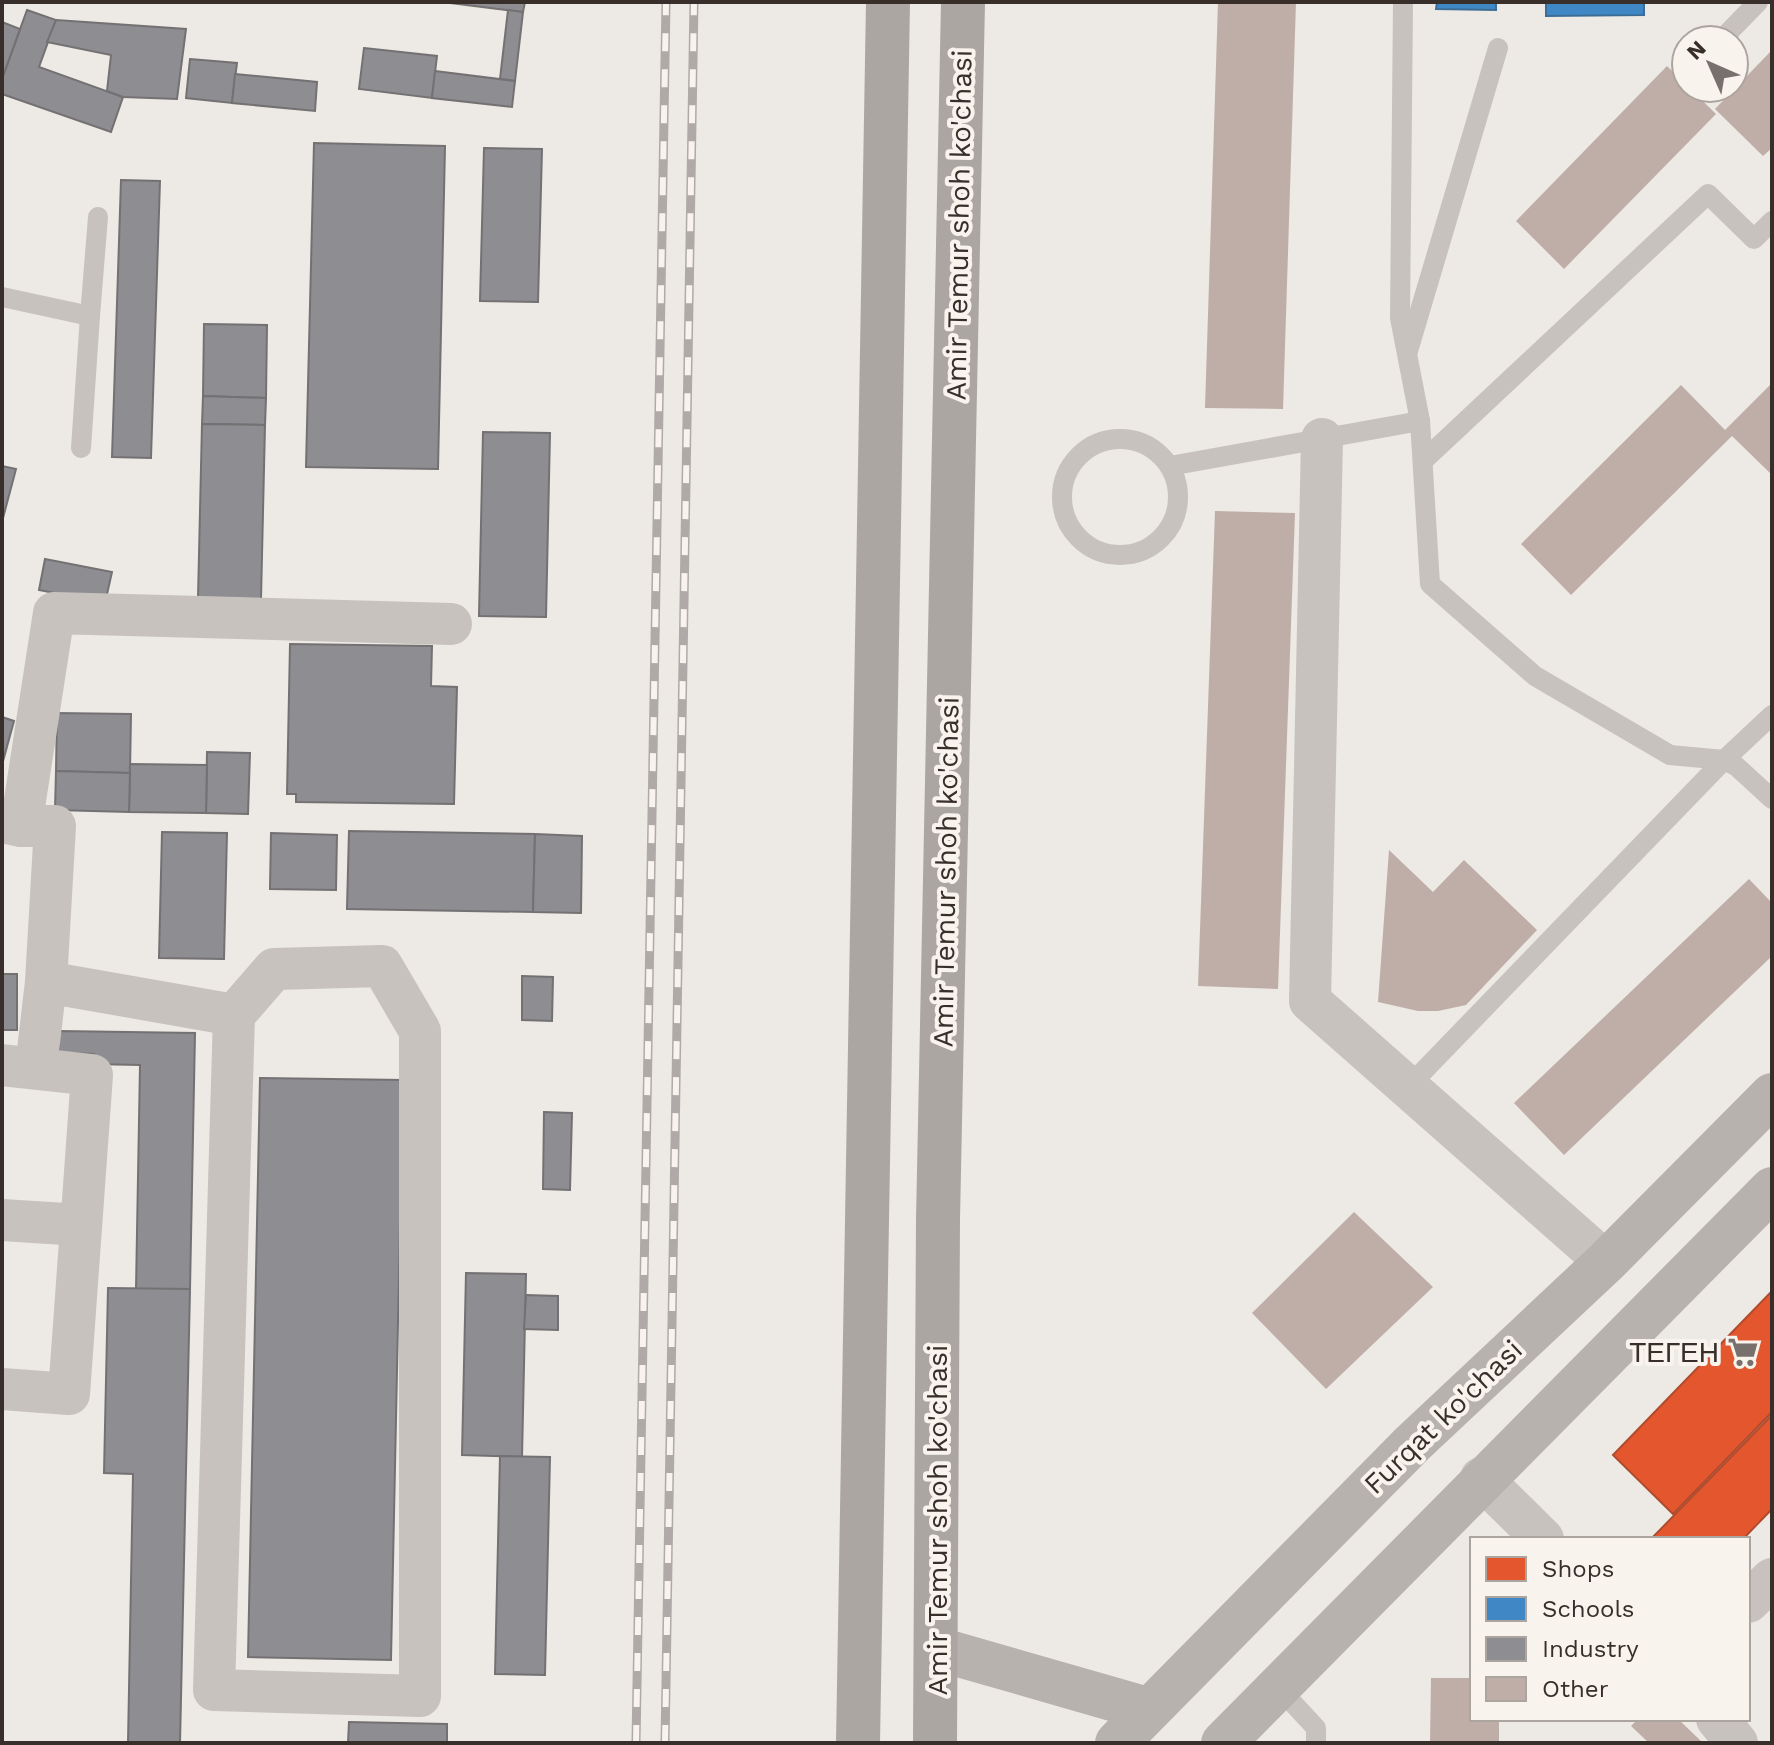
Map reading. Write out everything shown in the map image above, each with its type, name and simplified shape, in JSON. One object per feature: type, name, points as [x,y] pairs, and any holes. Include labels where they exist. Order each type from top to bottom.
[{"type":"main road","points":[[858,1743],[888,2]]},
{"type":"main road","name":"Amir Temur shoh ko'chasi","points":[[935,1743],[938,1649],[938,1220],[963,2]]},
{"type":"main road","name":"Furqat ko'chasi","points":[[1117,1743],[1147,1709],[1412,1444],[1606,1262],[1772,1095]]},
{"type":"main road","points":[[1223,1743],[1481,1478],[1772,1189]]},
{"type":"main road","points":[[938,1649],[1147,1709]]},
{"type":"street","points":[[1322,439],[1310,1001],[1606,1262]]},
{"type":"street","points":[[2,1389],[69,1394],[92,1075],[19,1067],[46,982],[55,826],[11,824],[54,613],[451,624]]},
{"type":"street","points":[[382,966],[420,1031],[420,1696],[214,1690],[234,1015],[274,969],[382,966]]},
{"type":"street","points":[[46,982],[234,1015]]},
{"type":"street","points":[[2,1220],[81,1225]]},
{"type":"street","points":[[1481,1478],[1541,1537]]},
{"type":"street","points":[[1750,1600],[1772,1579]]},
{"type":"street","points":[[1719,1721],[1737,1743]]},
{"type":"lane","points":[[1403,2],[1400,318],[1420,421],[1430,584],[1535,676],[1670,755],[1724,760],[1736,766],[1772,799]]},
{"type":"lane","points":[[1737,24],[1758,2]]},
{"type":"lane","points":[[1407,355],[1498,48]]},
{"type":"lane","points":[[1423,461],[1708,194],[1754,239],[1772,221]]},
{"type":"lane","points":[[81,448],[98,217]]},
{"type":"lane","points":[[2,297],[90,316]]},
{"type":"lane","points":[[1170,466],[1420,421]]},
{"type":"lane","points":[[1121,438],[1139,441],[1157,451],[1170,466],[1178,484],[1179,504],[1173,523],[1161,540],[1145,551],[1125,556],[1096,551],[1074,534],[1065,517],[1064,480],[1085,450],[1102,441],[1121,438]]},
{"type":"lane","points":[[1408,1087],[1724,760],[1772,715]]},
{"type":"lane","points":[[1278,1687],[1316,1728],[1316,1743]]},
{"type":"building: Shops","name":"ТЕГЕН","points":[[1772,1291],[1772,1412],[1673,1514],[1613,1455]]},
{"type":"building: Shops","points":[[1772,1415],[1772,1509],[1745,1537],[1653,1537]]},
{"type":"building: Schools","points":[[1437,2],[1496,2],[1496,10],[1436,9]]},
{"type":"building: Schools","points":[[1546,2],[1644,2],[1644,15],[1546,16]]},
{"type":"building: Industry","points":[[442,2],[525,2],[523,12]]},
{"type":"building: Industry","points":[[27,10],[56,20],[39,67],[123,97],[111,132],[2,94],[2,79]]},
{"type":"building: Industry","points":[[508,10],[523,12],[515,81],[500,79]]},
{"type":"building: Industry","points":[[56,20],[186,29],[177,99],[123,97],[107,91],[111,55],[47,42]]},
{"type":"building: Industry","points":[[2,22],[20,29],[2,79]]},
{"type":"building: Industry","points":[[364,48],[437,56],[432,98],[359,89]]},
{"type":"building: Industry","points":[[190,59],[237,63],[232,103],[186,98]]},
{"type":"building: Industry","points":[[435,71],[515,81],[512,107],[432,98]]},
{"type":"building: Industry","points":[[235,74],[317,82],[315,111],[232,103]]},
{"type":"building: Industry","points":[[314,143],[445,146],[438,469],[306,467]]},
{"type":"building: Industry","points":[[484,148],[542,149],[538,302],[480,301]]},
{"type":"building: Industry","points":[[121,180],[160,181],[151,458],[112,457]]},
{"type":"building: Industry","points":[[204,324],[267,325],[266,398],[203,396]]},
{"type":"building: Industry","points":[[203,396],[266,398],[265,425],[202,424]]},
{"type":"building: Industry","points":[[202,424],[265,425],[261,599],[198,598]]},
{"type":"building: Industry","points":[[483,432],[550,433],[546,617],[479,616]]},
{"type":"building: Industry","points":[[2,466],[16,469],[3,518],[2,518]]},
{"type":"building: Industry","points":[[45,559],[112,572],[105,603],[39,590]]},
{"type":"building: Industry","points":[[290,644],[432,646],[431,686],[457,687],[454,804],[296,802],[296,794],[287,794]]},
{"type":"building: Industry","points":[[57,713],[131,714],[130,773],[56,771]]},
{"type":"building: Industry","points":[[2,717],[14,721],[2,765]]},
{"type":"building: Industry","points":[[207,752],[250,753],[248,814],[206,813]]},
{"type":"building: Industry","points":[[130,764],[207,765],[206,813],[129,812]]},
{"type":"building: Industry","points":[[56,771],[130,773],[129,812],[55,810]]},
{"type":"building: Industry","points":[[349,831],[535,834],[533,912],[347,909]]},
{"type":"building: Industry","points":[[162,832],[227,833],[224,959],[159,958]]},
{"type":"building: Industry","points":[[271,833],[337,835],[336,890],[270,889]]},
{"type":"building: Industry","points":[[535,834],[582,836],[581,913],[533,912]]},
{"type":"building: Industry","points":[[2,974],[17,974],[17,1030],[2,1030]]},
{"type":"building: Industry","points":[[522,976],[553,977],[552,1021],[522,1020]]},
{"type":"building: Industry","points":[[59,1031],[195,1033],[190,1289],[136,1289],[140,1065],[93,1064],[94,1054],[59,1053]]},
{"type":"building: Industry","points":[[260,1078],[403,1080],[391,1660],[248,1657]]},
{"type":"building: Industry","points":[[544,1112],[572,1113],[570,1190],[543,1189]]},
{"type":"building: Industry","points":[[466,1273],[526,1274],[522,1457],[462,1455]]},
{"type":"building: Industry","points":[[108,1288],[190,1289],[180,1743],[128,1743],[133,1474],[104,1473]]},
{"type":"building: Industry","points":[[526,1295],[558,1296],[558,1330],[524,1329]]},
{"type":"building: Industry","points":[[500,1456],[550,1457],[545,1675],[495,1674]]},
{"type":"building: Industry","points":[[349,1722],[447,1724],[447,1743],[348,1743]]},
{"type":"building: Other","points":[[1218,2],[1296,2],[1283,409],[1205,408]]},
{"type":"building: Other","points":[[1772,50],[1772,148],[1763,156],[1715,109],[1720,104],[1750,104],[1750,73]]},
{"type":"building: Other","points":[[1667,66],[1670,69],[1670,104],[1706,104],[1716,114],[1564,269],[1516,221]]},
{"type":"building: Other","points":[[1772,383],[1772,475],[1732,436],[1571,595],[1521,544],[1681,385],[1725,430]]},
{"type":"building: Other","points":[[1215,511],[1295,513],[1278,989],[1198,986]]},
{"type":"building: Other","points":[[1389,850],[1433,892],[1464,860],[1537,930],[1466,1005],[1438,1011],[1418,1011],[1378,1002]]},
{"type":"building: Other","points":[[1749,879],[1772,903],[1772,956],[1564,1155],[1514,1103]]},
{"type":"building: Other","points":[[1354,1212],[1433,1287],[1326,1389],[1252,1313]]},
{"type":"building: Other","points":[[1431,1678],[1470,1678],[1470,1721],[1499,1721],[1499,1743],[1430,1743]]},
{"type":"building: Other","points":[[1636,1721],[1680,1721],[1703,1743],[1649,1743],[1631,1726]]},
{"type":"railway","points":[[636,1743],[666,2]]},
{"type":"railway","points":[[665,1743],[694,2]]},
{"type":"place","name":"ТЕГЕН","points":[[1743,1352]]}]
